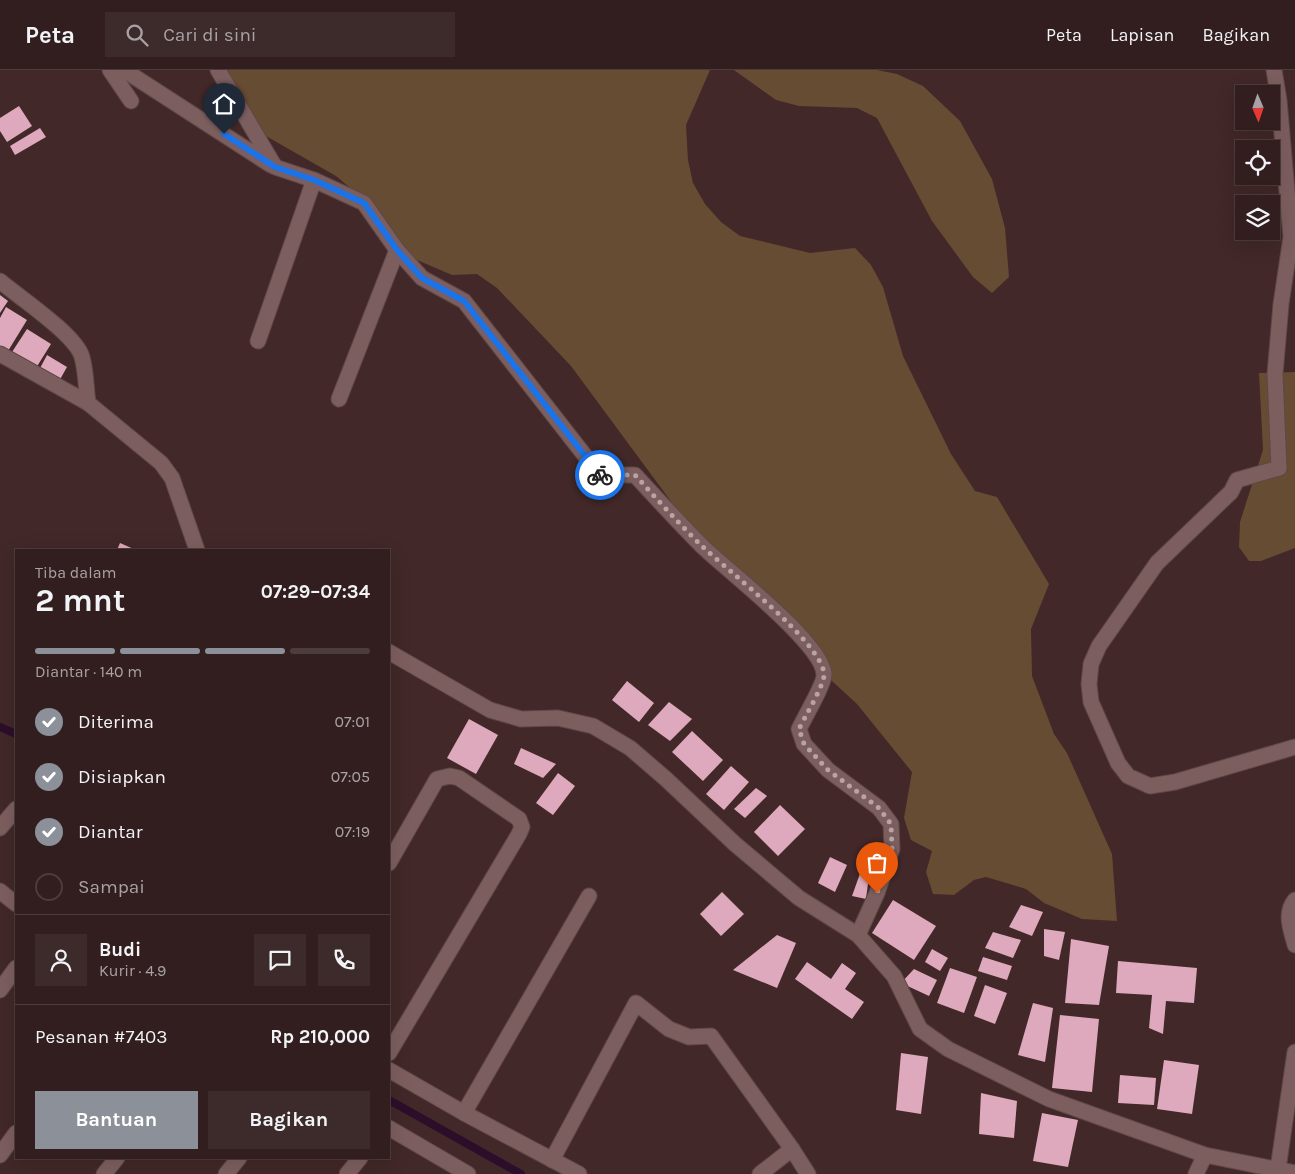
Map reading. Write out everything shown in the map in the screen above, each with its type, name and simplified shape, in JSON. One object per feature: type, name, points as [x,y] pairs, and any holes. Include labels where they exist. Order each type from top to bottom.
[{"type":"street","points":[[110,70],[131,101]]},
{"type":"street","points":[[124,70],[275,167],[314,180],[364,203],[397,250],[422,278],[464,301],[600,475],[635,475],[703,547],[799,633],[821,661],[824,675],[822,686],[799,729],[804,744],[828,770],[879,808],[891,824],[892,849],[877,893],[858,935]]},
{"type":"street","points":[[218,70],[275,167]]},
{"type":"street","points":[[1274,70],[1279,100],[1291,237],[1281,304],[1275,374],[1279,468],[1237,480],[1231,492],[1157,563],[1098,646],[1091,664],[1090,684],[1091,702],[1118,762],[1128,776],[1150,786],[1175,782],[1295,748]]},
{"type":"street","points":[[258,340],[314,180]]},
{"type":"street","points":[[339,399],[397,250]]},
{"type":"street","points":[[0,281],[75,343],[82,356],[88,403]]},
{"type":"street","points":[[0,354],[88,403],[162,463],[172,478],[197,549]]},
{"type":"street","points":[[390,653],[490,710],[521,718],[558,718],[592,726],[630,748],[666,779],[734,844],[799,898],[858,935],[894,976],[920,1029],[948,1049],[1049,1099],[1205,1155],[1295,1173]]},
{"type":"street","points":[[390,861],[437,779],[443,776],[460,778],[519,819],[522,827],[520,834],[390,1051]]},
{"type":"street","points":[[0,828],[15,810]]},
{"type":"street","points":[[0,891],[15,903]]},
{"type":"street","points":[[464,1113],[589,896]]},
{"type":"street","points":[[1295,900],[1291,905],[1288,917],[1295,945]]},
{"type":"street","points":[[0,990],[15,969]]},
{"type":"street","points":[[552,1160],[636,1003],[669,1030],[690,1037],[711,1036],[808,1174]]},
{"type":"street","points":[[1278,1169],[1295,1052]]},
{"type":"street","points":[[390,1071],[464,1113],[579,1174]]},
{"type":"street","points":[[390,1129],[468,1174]]},
{"type":"street","points":[[0,1155],[15,1134]]},
{"type":"street","points":[[760,1174],[792,1149]]},
{"type":"street","points":[[1196,1174],[1205,1155]]},
{"type":"street","points":[[104,1174],[116,1159]]},
{"type":"street","points":[[226,1174],[238,1159]]},
{"type":"street","points":[[347,1174],[359,1159]]},
{"type":"shaded area","points":[[213,70],[710,70],[686,125],[688,160],[693,183],[705,204],[721,222],[740,236],[810,253],[855,248],[871,265],[883,287],[903,356],[951,454],[975,491],[997,497],[1049,584],[1031,629],[1032,676],[1054,734],[1067,753],[1112,854],[1117,921],[1082,919],[1044,903],[1026,889],[986,877],[974,880],[954,895],[933,894],[926,872],[932,851],[911,840],[904,818],[912,772],[857,704],[820,670],[782,609],[698,538],[571,366],[497,288],[477,274],[452,275],[410,257],[355,192],[336,176],[238,120]]},
{"type":"shaded area","points":[[734,70],[877,70],[897,74],[923,86],[960,121],[992,179],[1005,228],[1009,277],[992,293],[973,277],[932,221],[877,118],[857,108],[799,106],[776,100]]},
{"type":"shaded area","points":[[1295,372],[1295,548],[1261,561],[1249,561],[1239,547],[1240,522],[1263,450],[1259,373]]},
{"type":"building","points":[[19,106],[32,126],[7,142],[0,131],[0,118]]},
{"type":"building","points":[[40,128],[46,137],[15,155],[10,146]]},
{"type":"building","points":[[0,295],[8,301],[0,313]]},
{"type":"building","points":[[6,307],[27,320],[8,351],[0,347],[0,318]]},
{"type":"building","points":[[27,329],[51,344],[36,368],[12,352]]},
{"type":"building","points":[[47,355],[67,367],[58,383],[38,372]]},
{"type":"building","points":[[120,543],[134,549],[117,549]]},
{"type":"building","points":[[627,681],[654,703],[639,722],[612,700]]},
{"type":"building","points":[[669,702],[692,719],[670,741],[648,725]]},
{"type":"building","points":[[469,719],[498,735],[476,774],[447,758]]},
{"type":"building","points":[[692,731],[723,760],[703,781],[672,752]]},
{"type":"building","points":[[521,748],[556,764],[543,778],[514,764]]},
{"type":"building","points":[[731,766],[749,782],[724,810],[706,794]]},
{"type":"building","points":[[558,773],[575,786],[553,815],[536,803]]},
{"type":"building","points":[[756,788],[767,796],[745,818],[734,809]]},
{"type":"building","points":[[780,805],[805,829],[778,856],[754,832]]},
{"type":"building","points":[[830,857],[847,865],[835,892],[818,883]]},
{"type":"building","points":[[862,868],[870,868],[866,899],[852,896]]},
{"type":"building","points":[[722,892],[744,914],[721,936],[700,914]]},
{"type":"building","points":[[893,900],[936,926],[914,960],[872,933]]},
{"type":"building","points":[[1021,905],[1043,912],[1032,936],[1009,927]]},
{"type":"building","points":[[1044,929],[1065,932],[1059,960],[1044,956]]},
{"type":"building","points":[[993,932],[1021,940],[1013,958],[985,948]]},
{"type":"building","points":[[777,935],[796,943],[777,988],[733,970]]},
{"type":"building","points":[[1071,939],[1109,946],[1099,1005],[1065,1003]]},
{"type":"building","points":[[932,949],[948,958],[940,971],[925,962]]},
{"type":"building","points":[[983,957],[1012,966],[1007,980],[978,971]]},
{"type":"building","points":[[1118,961],[1197,968],[1194,1003],[1166,1001],[1163,1034],[1149,1028],[1152,995],[1116,993]]},
{"type":"building","points":[[807,962],[831,979],[842,963],[856,973],[845,989],[864,1002],[852,1019],[795,979]]},
{"type":"building","points":[[950,968],[977,977],[964,1013],[937,1003]]},
{"type":"building","points":[[914,969],[937,980],[929,996],[901,983]]},
{"type":"building","points":[[985,985],[1007,993],[995,1024],[974,1016]]},
{"type":"building","points":[[1033,1003],[1053,1008],[1045,1062],[1018,1055]]},
{"type":"building","points":[[1060,1015],[1099,1019],[1092,1092],[1052,1088]]},
{"type":"building","points":[[901,1053],[928,1057],[921,1114],[896,1110]]},
{"type":"building","points":[[1164,1060],[1199,1065],[1192,1114],[1157,1109]]},
{"type":"building","points":[[1120,1075],[1156,1078],[1154,1105],[1118,1103]]},
{"type":"building","points":[[981,1093],[1017,1101],[1014,1138],[979,1134]]},
{"type":"building","points":[[1042,1113],[1078,1120],[1068,1167],[1033,1161]]},
{"type":"waterway","points":[[0,727],[15,734]]},
{"type":"waterway","points":[[390,1101],[521,1174]]},
{"type":"way so far","points":[[600,475],[635,475],[703,547],[799,633],[821,661],[824,675],[822,686],[809,707],[799,729],[804,744],[828,770],[879,808],[891,824],[892,849],[877,893]]},
{"type":"route","points":[[224,134],[275,167],[314,180],[364,203],[397,250],[422,278],[464,301],[600,475]]}]
